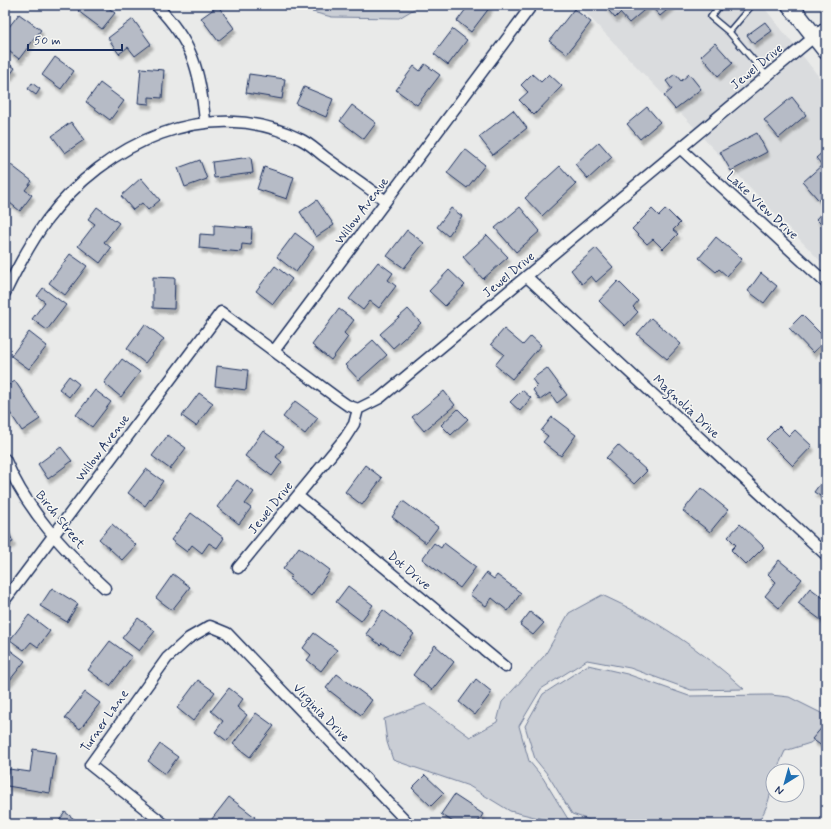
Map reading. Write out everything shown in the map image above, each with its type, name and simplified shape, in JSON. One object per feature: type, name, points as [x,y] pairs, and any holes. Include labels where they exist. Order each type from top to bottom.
[{"type":"main road","points":[[790,5],[820,32],[826,51]]},
{"type":"street","points":[[156,5],[170,19],[197,67],[205,121]]},
{"type":"street","name":"Willow Avenue","points":[[5,600],[221,312],[274,351],[532,5]]},
{"type":"street","name":"Jewel Drive","points":[[238,568],[345,438],[354,424],[358,409],[380,398],[820,32]]},
{"type":"street","points":[[5,293],[37,235],[48,219],[82,182],[122,152],[167,130],[205,121],[249,124],[271,129],[300,139],[386,201]]},
{"type":"street","name":"Lake View Drive","points":[[681,149],[826,283]]},
{"type":"street","name":"Magnolia Drive","points":[[527,277],[826,556]]},
{"type":"street","points":[[274,351],[347,405],[358,409]]},
{"type":"street","name":"Birch Street","points":[[5,459],[12,477],[30,506],[53,536],[76,561],[106,588]]},
{"type":"street","name":"Dot Drive","points":[[298,496],[505,667]]},
{"type":"street","name":"Turner Lane","points":[[164,824],[90,765],[167,658],[190,638],[210,626]]},
{"type":"street","name":"Virginia Drive","points":[[210,626],[227,633],[409,824]]},
{"type":"lane","points":[[720,5],[711,17],[729,32],[767,76]]},
{"type":"lane","points":[[729,32],[752,5]]},
{"type":"shaded area","points":[[335,5],[421,5],[399,18],[332,17],[312,12]]},
{"type":"shaded area","points":[[578,5],[762,5],[794,45],[695,128]]},
{"type":"shaded area","points":[[802,55],[826,86],[826,267],[703,138]]},
{"type":"shaded area","points":[[602,595],[641,614],[677,636],[712,661],[744,689],[691,690],[630,668],[587,660],[541,689],[519,726],[529,761],[543,778],[568,819],[583,824],[563,824],[510,811],[469,786],[393,760],[387,742],[384,719],[425,704],[470,737],[497,722],[502,702],[545,655],[569,613]]},
{"type":"shaded area","points":[[588,665],[627,674],[689,696],[771,695],[789,697],[825,715],[826,731],[810,743],[785,751],[780,763],[765,763],[765,803],[768,803],[757,823],[601,824],[572,814],[548,775],[535,759],[525,726],[543,694]]},
{"type":"building","points":[[83,5],[105,5],[115,13],[102,29],[78,11]]},
{"type":"building","points":[[469,5],[487,5],[490,7],[471,32],[457,21]]},
{"type":"building","points":[[604,5],[650,5],[629,23],[620,13],[615,18]]},
{"type":"building","points":[[650,5],[673,5],[660,16]]},
{"type":"building","points":[[218,6],[234,28],[218,41],[201,18]]},
{"type":"building","points":[[574,9],[591,22],[567,54],[549,41]]},
{"type":"building","points":[[19,14],[41,30],[19,59],[5,48],[5,32]]},
{"type":"building","points":[[133,19],[151,44],[135,56],[128,47],[119,54],[108,38]]},
{"type":"building","points":[[765,22],[772,31],[754,44],[747,35]]},
{"type":"building","points":[[453,29],[467,40],[448,65],[434,54]]},
{"type":"building","points":[[715,43],[733,63],[718,76],[701,56]]},
{"type":"building","points":[[55,57],[74,71],[61,89],[42,75]]},
{"type":"building","points":[[5,61],[15,68],[5,82]]},
{"type":"building","points":[[425,64],[440,75],[417,105],[396,90],[414,66],[420,71]]},
{"type":"building","points":[[141,68],[164,70],[162,98],[149,97],[149,104],[138,103]]},
{"type":"building","points":[[249,74],[285,79],[282,99],[246,93]]},
{"type":"building","points":[[532,74],[541,82],[549,74],[562,86],[534,115],[519,100],[528,92],[521,85]]},
{"type":"building","points":[[675,74],[681,81],[689,74],[701,89],[675,109],[664,96],[672,89],[666,81]]},
{"type":"building","points":[[32,83],[40,89],[36,95],[28,89]]},
{"type":"building","points":[[100,83],[124,101],[110,120],[86,102]]},
{"type":"building","points":[[304,87],[333,99],[326,117],[296,104]]},
{"type":"building","points":[[792,97],[806,115],[779,138],[764,120]]},
{"type":"building","points":[[352,105],[376,123],[364,139],[340,121]]},
{"type":"building","points":[[647,107],[660,122],[640,139],[627,124]]},
{"type":"building","points":[[513,110],[527,128],[493,155],[479,137]]},
{"type":"building","points":[[71,122],[84,140],[65,153],[52,136]]},
{"type":"building","points":[[757,133],[767,152],[731,171],[720,152]]},
{"type":"building","points":[[599,142],[612,157],[588,179],[575,164]]},
{"type":"building","points":[[465,149],[485,165],[467,188],[447,173]]},
{"type":"building","points":[[826,149],[826,202],[823,205],[803,182],[822,165],[816,158]]},
{"type":"building","points":[[251,157],[253,173],[214,178],[212,162]]},
{"type":"building","points":[[200,160],[207,179],[185,187],[178,168]]},
{"type":"building","points":[[11,165],[32,181],[25,190],[32,195],[20,211],[5,199],[5,173]]},
{"type":"building","points":[[560,166],[576,184],[542,216],[525,198]]},
{"type":"building","points":[[264,167],[294,177],[287,199],[257,189]]},
{"type":"building","points":[[141,178],[160,200],[148,210],[142,203],[133,210],[121,196]]},
{"type":"building","points":[[317,200],[334,225],[316,237],[300,212]]},
{"type":"building","points":[[97,207],[119,223],[104,242],[111,248],[100,263],[78,246],[95,224],[88,219]]},
{"type":"building","points":[[520,207],[540,231],[516,252],[495,228]]},
{"type":"building","points":[[451,208],[462,216],[448,236],[437,227]]},
{"type":"building","points":[[826,208],[826,229],[816,219]]},
{"type":"building","points":[[652,209],[659,216],[666,209],[680,223],[673,230],[678,234],[663,249],[653,239],[647,244],[632,229]]},
{"type":"building","points":[[214,225],[252,228],[251,245],[242,244],[241,252],[199,248],[200,234],[214,235]]},
{"type":"building","points":[[407,230],[424,243],[404,268],[387,256]]},
{"type":"building","points":[[295,233],[314,247],[296,272],[277,257]]},
{"type":"building","points":[[487,235],[508,257],[483,279],[463,257]]},
{"type":"building","points":[[716,237],[742,259],[727,276],[719,269],[716,272],[699,258]]},
{"type":"building","points":[[596,248],[613,267],[596,282],[591,276],[582,284],[571,270]]},
{"type":"building","points":[[70,254],[87,266],[65,295],[49,283]]},
{"type":"building","points":[[378,262],[393,273],[388,280],[396,286],[379,308],[370,301],[363,310],[349,299]]},
{"type":"building","points":[[275,266],[292,279],[273,304],[256,291]]},
{"type":"building","points":[[449,270],[465,285],[445,306],[429,291]]},
{"type":"building","points":[[761,273],[777,286],[764,303],[748,291]]},
{"type":"building","points":[[153,277],[175,278],[174,309],[153,308]]},
{"type":"building","points":[[618,281],[638,301],[633,307],[638,312],[625,326],[599,301]]},
{"type":"building","points":[[43,288],[66,305],[47,330],[32,319],[45,302],[37,296]]},
{"type":"building","points":[[339,309],[354,320],[344,333],[348,337],[331,360],[312,345]]},
{"type":"building","points":[[408,309],[421,323],[393,348],[380,334]]},
{"type":"building","points":[[802,315],[826,339],[813,353],[789,328]]},
{"type":"building","points":[[651,318],[681,344],[667,359],[637,334]]},
{"type":"building","points":[[145,324],[164,339],[145,363],[127,349]]},
{"type":"building","points":[[504,329],[523,345],[531,336],[541,345],[512,379],[495,365],[504,354],[491,344]]},
{"type":"building","points":[[29,332],[47,346],[29,369],[11,356]]},
{"type":"building","points":[[373,340],[387,355],[359,380],[345,365]]},
{"type":"building","points":[[122,359],[140,372],[121,397],[104,383]]},
{"type":"building","points":[[217,366],[248,370],[246,390],[215,386]]},
{"type":"building","points":[[547,368],[567,395],[557,403],[550,393],[540,400],[533,390],[537,386],[532,379]]},
{"type":"building","points":[[69,376],[79,384],[69,397],[59,389]]},
{"type":"building","points":[[15,381],[40,419],[22,431],[5,405],[5,387]]},
{"type":"building","points":[[95,390],[111,402],[92,427],[76,415]]},
{"type":"building","points":[[522,390],[531,398],[520,411],[510,402]]},
{"type":"building","points":[[444,391],[455,405],[424,431],[412,417]]},
{"type":"building","points":[[199,393],[213,403],[196,426],[182,416]]},
{"type":"building","points":[[295,401],[318,418],[305,434],[283,417]]},
{"type":"building","points":[[458,409],[468,419],[451,435],[441,425]]},
{"type":"building","points":[[552,417],[576,435],[561,456],[543,442],[548,436],[541,431]]},
{"type":"building","points":[[779,426],[789,436],[795,430],[812,446],[793,466],[766,439]]},
{"type":"building","points":[[263,431],[284,446],[276,457],[282,462],[272,476],[245,456]]},
{"type":"building","points":[[168,435],[186,448],[170,469],[152,456]]},
{"type":"building","points":[[618,445],[647,471],[634,484],[606,458]]},
{"type":"building","points":[[61,447],[72,461],[48,479],[38,464]]},
{"type":"building","points":[[365,465],[382,478],[362,505],[345,492]]},
{"type":"building","points":[[146,469],[163,481],[145,506],[128,493]]},
{"type":"building","points":[[825,477],[826,478],[826,500],[814,492]]},
{"type":"building","points":[[237,480],[254,492],[245,504],[251,508],[239,524],[217,507]]},
{"type":"building","points":[[701,488],[728,510],[710,532],[683,511]]},
{"type":"building","points":[[403,501],[438,527],[426,543],[392,517]]},
{"type":"building","points":[[191,513],[224,538],[217,548],[209,543],[202,553],[192,545],[187,552],[171,540]]},
{"type":"building","points":[[5,524],[13,542],[5,546]]},
{"type":"building","points":[[112,524],[136,545],[122,560],[99,539]]},
{"type":"building","points":[[740,524],[764,547],[746,565],[731,550],[736,545],[728,537]]},
{"type":"building","points":[[434,543],[441,548],[444,543],[476,567],[460,588],[422,559]]},
{"type":"building","points":[[299,547],[330,570],[311,596],[289,579],[292,576],[283,569]]},
{"type":"building","points":[[779,560],[802,579],[779,608],[765,596],[776,582],[768,574]]},
{"type":"building","points":[[486,573],[494,579],[497,575],[521,593],[508,611],[492,598],[486,606],[470,595]]},
{"type":"building","points":[[173,574],[190,587],[172,610],[156,598]]},
{"type":"building","points":[[348,586],[373,605],[361,621],[336,602]]},
{"type":"building","points":[[52,588],[78,604],[67,622],[40,606]]},
{"type":"building","points":[[810,588],[826,600],[825,623],[798,603]]},
{"type":"building","points":[[383,610],[414,634],[398,655],[382,643],[380,645],[366,634]]},
{"type":"building","points":[[530,612],[544,623],[533,635],[520,625]]},
{"type":"building","points":[[29,615],[50,631],[38,647],[31,642],[24,650],[10,640]]},
{"type":"building","points":[[138,618],[155,631],[139,651],[122,638]]},
{"type":"building","points":[[314,633],[337,650],[321,671],[307,660],[311,655],[303,648]]},
{"type":"building","points":[[110,641],[132,657],[110,686],[88,670]]},
{"type":"building","points":[[435,645],[454,662],[432,690],[413,675]]},
{"type":"building","points":[[6,647],[25,661],[6,685],[5,684]]},
{"type":"building","points":[[337,674],[372,700],[361,715],[326,688]]},
{"type":"building","points":[[476,679],[492,692],[475,715],[459,702]]},
{"type":"building","points":[[198,680],[215,692],[193,721],[177,708]]},
{"type":"building","points":[[229,688],[243,699],[237,707],[247,715],[227,741],[215,732],[223,721],[211,711]]},
{"type":"building","points":[[85,692],[100,703],[80,729],[65,718]]},
{"type":"building","points":[[256,713],[274,726],[250,757],[233,744]]},
{"type":"building","points":[[824,725],[826,726],[826,749],[812,739]]},
{"type":"building","points":[[160,744],[178,757],[165,774],[148,761]]},
{"type":"building","points":[[33,749],[56,753],[50,793],[7,786],[9,769],[30,772]]},
{"type":"building","points":[[425,775],[444,793],[431,806],[412,788]]},
{"type":"building","points":[[454,795],[483,814],[477,824],[456,824],[441,814]]},
{"type":"building","points":[[229,797],[255,817],[250,824],[208,824]]},
{"type":"building","points":[[65,812],[78,822],[77,824],[57,824]]}]
